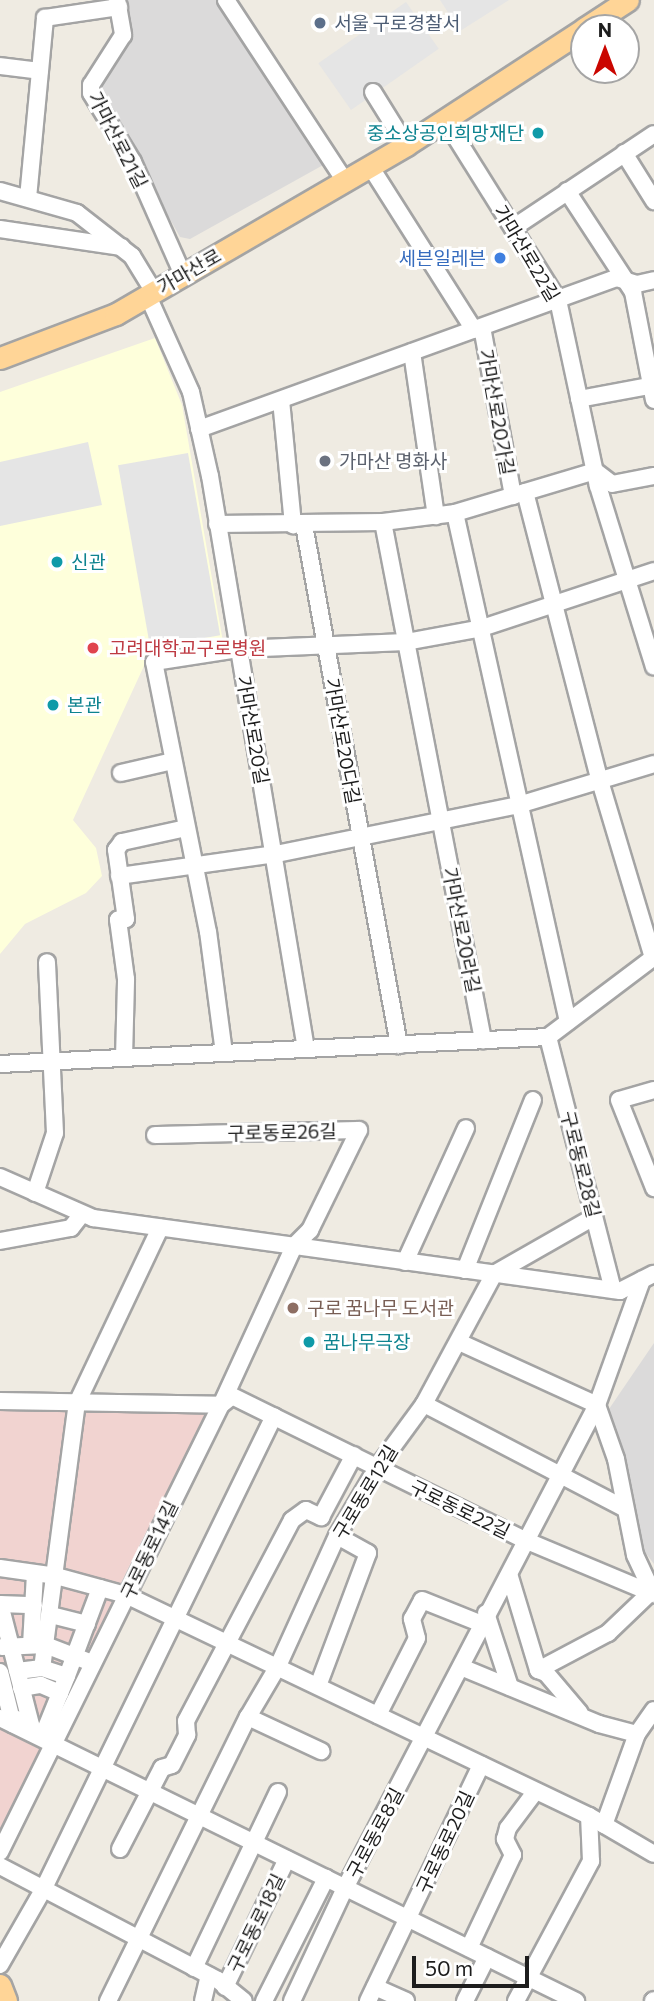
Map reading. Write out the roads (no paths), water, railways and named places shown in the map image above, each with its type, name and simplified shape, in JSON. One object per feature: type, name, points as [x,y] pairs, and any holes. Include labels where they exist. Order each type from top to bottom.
[{"type":"main road","name":"가마산로","points":[[606,14],[628,0]]},
{"type":"main road","name":"가마산로","points":[[0,358],[116,314],[406,145],[570,37]]},
{"type":"main road","points":[[0,1985],[6,2001]]},
{"type":"street","points":[[226,0],[345,181]]},
{"type":"street","name":"가마산로21길","points":[[27,198],[45,18],[118,4],[121,42],[90,85],[90,93],[133,162],[183,275]]},
{"type":"street","points":[[0,66],[40,71]]},
{"type":"street","points":[[373,92],[406,145]]},
{"type":"street","name":"가마산로22길","points":[[444,120],[558,300],[595,471],[654,667]]},
{"type":"street","points":[[513,228],[654,134]]},
{"type":"street","points":[[624,153],[654,201]]},
{"type":"street","points":[[370,166],[478,329]]},
{"type":"street","name":"가마산로20길","points":[[0,191],[77,212],[122,247],[151,294],[191,392],[276,854],[306,1049]]},
{"type":"street","points":[[567,191],[632,292],[653,391],[579,398]]},
{"type":"street","points":[[0,229],[122,247]]},
{"type":"street","name":"가마산로20가길","points":[[199,429],[617,278],[637,284],[654,280]]},
{"type":"street","name":"가마산로20가길","points":[[478,329],[519,494],[553,606]]},
{"type":"street","points":[[412,352],[436,516]]},
{"type":"street","points":[[281,400],[299,525]]},
{"type":"street","points":[[217,524],[383,522],[455,513],[595,471],[612,484],[654,476]]},
{"type":"street","points":[[455,513],[568,1022]]},
{"type":"street","points":[[383,522],[441,820]]},
{"type":"street","name":"가마산로20다길","points":[[299,525],[326,645],[359,837]]},
{"type":"street","points":[[224,1053],[194,864],[153,662],[238,649],[406,642],[482,628],[628,582],[654,571]]},
{"type":"street","points":[[0,1064],[548,1037],[653,958],[600,781],[553,606]]},
{"type":"street","points":[[121,773],[173,761]]},
{"type":"street","points":[[119,876],[276,854],[520,804],[654,764]]},
{"type":"street","name":"가마산로20라길","points":[[441,820],[484,1040]]},
{"type":"street","points":[[124,1058],[125,979],[118,920],[126,919],[116,849],[122,842],[187,828]]},
{"type":"street","points":[[359,837],[399,1045]]},
{"type":"street","points":[[35,1193],[55,1133],[49,1062],[47,962]]},
{"type":"street","name":"구로동로28길","points":[[548,1037],[613,1290]]},
{"type":"street","points":[[654,1090],[619,1100],[654,1188]]},
{"type":"street","points":[[465,1270],[533,1100]]},
{"type":"street","points":[[405,1262],[466,1128]]},
{"type":"street","name":"구로동로26길","points":[[155,1135],[359,1130],[310,1230],[294,1246]]},
{"type":"street","points":[[0,1177],[82,1214],[160,1228],[613,1290],[648,1277]]},
{"type":"street","points":[[0,1241],[71,1228],[82,1214]]},
{"type":"street","points":[[495,1274],[594,1217]]},
{"type":"street","points":[[38,1645],[51,1615],[77,1403],[160,1228]]},
{"type":"street","name":"구로동로14길","points":[[0,1852],[43,1727],[92,1663],[221,1405],[294,1246]]},
{"type":"street","name":"구로동로12길","points":[[108,2001],[136,1939],[248,1717],[278,1666],[337,1536],[377,1468],[424,1404],[495,1274]]},
{"type":"street","name":"구로동로8길","points":[[292,2001],[345,1888],[426,1738],[484,1618],[510,1577],[597,1405],[648,1277]]},
{"type":"street","points":[[459,1342],[597,1405],[616,1459],[635,1555],[653,1592],[608,1633],[538,1670]]},
{"type":"street","name":"구로동로22길","points":[[0,1402],[221,1405],[233,1396],[527,1541],[653,1592]]},
{"type":"street","points":[[424,1404],[560,1478],[624,1508]]},
{"type":"street","points":[[0,1965],[43,1890],[174,1616],[274,1416]]},
{"type":"street","name":"구로동로12길","points":[[228,1642],[292,1520],[306,1510],[321,1517],[354,1455]]},
{"type":"street","points":[[318,1686],[368,1553],[337,1536]]},
{"type":"street","points":[[0,1568],[56,1576],[126,1595],[589,1816],[654,1854]]},
{"type":"street","points":[[35,1574],[34,1605],[42,1668]]},
{"type":"street","points":[[510,1577],[538,1670]]},
{"type":"street","points":[[43,1727],[67,1676],[100,1588]]},
{"type":"street","points":[[378,1715],[416,1638],[412,1619],[422,1600],[484,1618],[510,1687]]},
{"type":"street","points":[[34,1605],[0,1604],[5,1646],[17,1671],[21,1688],[43,1727]]},
{"type":"street","points":[[51,1615],[87,1624]]},
{"type":"street","points":[[120,1849],[162,1769],[172,1765],[187,1735],[186,1721],[228,1642]]},
{"type":"street","points":[[5,1646],[38,1645],[92,1663]]},
{"type":"street","points":[[461,1667],[637,1734]]},
{"type":"street","points":[[17,1671],[42,1668],[67,1676]]},
{"type":"street","points":[[538,1670],[547,1673],[581,1714]]},
{"type":"street","points":[[0,1672],[8,1719],[43,1727]]},
{"type":"street","points":[[21,1688],[41,1685],[60,1693]]},
{"type":"street","points":[[604,1825],[637,1734],[654,1710]]},
{"type":"street","points":[[248,1717],[321,1751]]},
{"type":"street","name":"구로동로18길","points":[[8,1719],[43,1727],[100,1768],[573,2000]]},
{"type":"street","name":"구로동로20길","points":[[408,1919],[481,1765]]},
{"type":"street","name":"구로동로18길","points":[[202,1972],[278,1792]]},
{"type":"street","points":[[469,1948],[513,1855],[505,1839],[508,1828],[535,1792]]},
{"type":"street","points":[[516,2001],[591,1861],[589,1816]]},
{"type":"street","name":"구로동로18길","points":[[225,1987],[287,1859]]},
{"type":"street","points":[[0,1867],[202,1972],[244,2001]]},
{"type":"street","points":[[264,2001],[326,1878]]},
{"type":"street","points":[[406,2001],[371,1994],[408,1919]]},
{"type":"street","points":[[465,2001],[487,1957]]},
{"type":"street","points":[[202,1972],[203,2001]]},
{"type":"place","name":"서울 구로경찰서","points":[[320,23]]},
{"type":"place","name":"중소상공인희망재단","points":[[538,133]]},
{"type":"place","name":"세븐일레븐","points":[[500,258]]},
{"type":"place","name":"가마산 명화사","points":[[325,461]]},
{"type":"place","name":"신관","points":[[57,562]]},
{"type":"place","name":"고려대학교구로병원","points":[[93,648]]},
{"type":"place","name":"본관","points":[[53,705]]},
{"type":"place","name":"구로 꿈나무 도서관","points":[[293,1308]]},
{"type":"place","name":"꿈나무극장","points":[[309,1342]]}]
